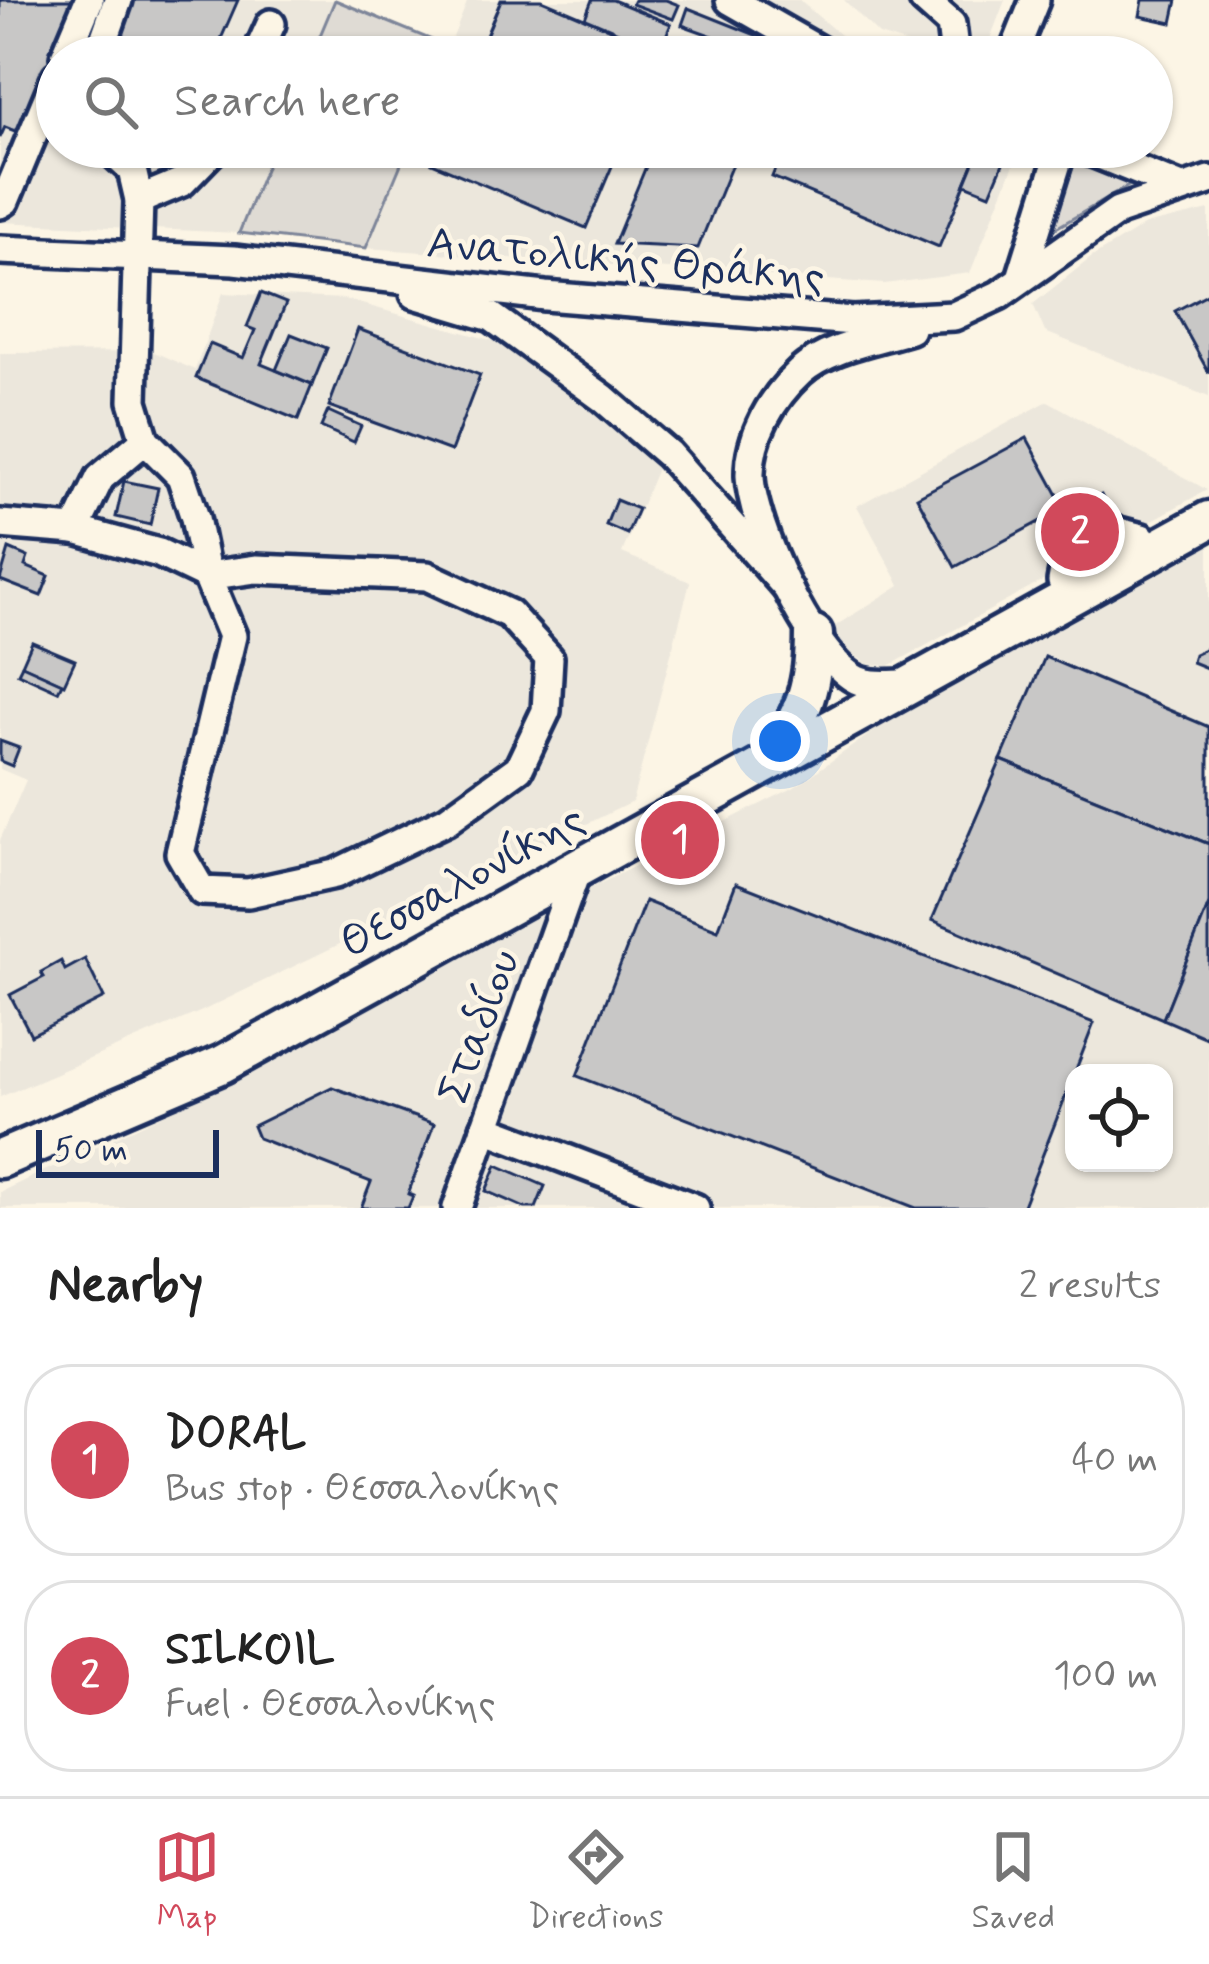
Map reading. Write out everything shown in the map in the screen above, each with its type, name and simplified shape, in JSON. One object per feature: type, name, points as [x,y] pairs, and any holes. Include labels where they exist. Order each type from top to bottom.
[{"type":"main road","name":"Θεσσαλονίκης","points":[[0,1159],[223,1064],[1209,520]]},
{"type":"main road","points":[[773,759],[802,715],[814,676],[814,634]]},
{"type":"street","points":[[74,36],[89,0]]},
{"type":"street","points":[[105,36],[118,0]]},
{"type":"street","points":[[730,0],[793,36]]},
{"type":"street","points":[[923,0],[951,25],[953,36]]},
{"type":"street","points":[[1020,36],[1035,0]]},
{"type":"street","points":[[266,36],[271,24]]},
{"type":"street","points":[[0,204],[36,126]]},
{"type":"street","points":[[0,524],[75,530],[159,553],[207,576],[256,568],[427,576],[509,614],[549,658],[546,711],[519,768],[446,820],[335,874],[248,893],[202,890],[180,854],[232,636],[207,576],[181,476],[145,440],[133,401],[139,200],[130,168]]},
{"type":"street","points":[[139,200],[182,182],[195,168]]},
{"type":"street","points":[[1022,278],[1056,168]]},
{"type":"street","points":[[1131,168],[1179,188]]},
{"type":"street","name":"Ανατολικής Θράκης","points":[[0,250],[234,260],[545,296],[829,320],[954,316],[998,295],[1118,211],[1209,180]]},
{"type":"street","points":[[234,260],[417,294],[492,317],[603,398],[668,454],[788,589]]},
{"type":"street","points":[[905,684],[853,678],[814,634],[788,589],[755,509],[750,474],[756,435],[772,403],[803,369],[843,349],[954,316]]},
{"type":"street","points":[[75,530],[100,478],[145,440]]},
{"type":"street","points":[[1062,581],[1066,560],[1119,532],[1142,538]]},
{"type":"street","name":"Σταδίου","points":[[457,1208],[576,872]]},
{"type":"street","points":[[485,1128],[695,1208]]},
{"type":"shaded area","points":[[0,0],[335,0],[320,36],[36,36],[36,168],[265,168],[239,233],[0,222]]},
{"type":"shaded area","points":[[335,0],[422,36],[320,36]]},
{"type":"shaded area","points":[[468,0],[799,0],[841,36],[453,36]]},
{"type":"shaded area","points":[[844,0],[1005,0],[991,36],[879,35]]},
{"type":"shaded area","points":[[265,168],[399,168],[366,248],[239,233]]},
{"type":"shaded area","points":[[399,168],[1013,168],[970,273],[884,284],[366,248]]},
{"type":"shaded area","points":[[1073,168],[1095,168],[1137,181],[1049,232]]},
{"type":"shaded area","points":[[1209,210],[1209,397],[1045,332],[1033,304],[1092,257],[1145,225]]},
{"type":"shaded area","points":[[223,293],[344,299],[516,347],[660,461],[622,553],[690,582],[632,802],[202,1011],[0,1097],[0,840],[26,780],[0,769],[0,353],[154,352],[195,370]]},
{"type":"shaded area","points":[[1048,401],[1207,490],[889,666],[868,664],[846,650],[832,628],[900,585],[857,506]]},
{"type":"shaded area","points":[[1209,538],[1209,1208],[0,1208],[0,1192],[249,1074],[526,920],[793,788],[922,697]]},
{"type":"building","points":[[0,0],[77,0],[62,36],[36,36],[36,96],[20,133],[5,127],[0,138]]},
{"type":"building","points":[[132,0],[238,0],[222,36],[117,36]]},
{"type":"building","points":[[501,0],[542,0],[627,36],[486,36]]},
{"type":"building","points":[[592,0],[613,0],[671,24],[666,36],[627,36],[585,18]]},
{"type":"building","points":[[634,0],[679,5],[673,19],[632,4]]},
{"type":"building","points":[[1143,0],[1177,0],[1172,23],[1140,16]]},
{"type":"building","points":[[688,8],[758,36],[713,36],[682,25]]},
{"type":"building","points":[[444,168],[611,168],[586,228]]},
{"type":"building","points":[[645,168],[730,168],[698,248],[614,244]]},
{"type":"building","points":[[776,168],[972,168],[939,247],[772,177]]},
{"type":"building","points":[[972,168],[1001,168],[990,194],[965,184]]},
{"type":"building","points":[[261,293],[286,303],[261,364],[312,385],[298,420],[196,378],[210,344],[243,358],[255,330],[247,327]]},
{"type":"building","points":[[1209,293],[1209,373],[1175,311]]},
{"type":"building","points":[[358,329],[480,375],[451,451],[329,406]]},
{"type":"building","points":[[291,334],[327,348],[312,385],[276,370]]},
{"type":"building","points":[[328,411],[361,426],[354,442],[321,427]]},
{"type":"building","points":[[1027,438],[1065,508],[955,567],[917,497]]},
{"type":"building","points":[[124,481],[158,488],[150,525],[116,517]]},
{"type":"building","points":[[1101,495],[1112,517],[1083,532],[1072,511]]},
{"type":"building","points":[[616,500],[638,509],[627,534],[606,525]]},
{"type":"building","points":[[9,549],[28,557],[25,566],[49,576],[41,596],[0,580]]},
{"type":"building","points":[[32,642],[75,660],[64,684],[22,665]]},
{"type":"building","points":[[1209,647],[1209,669],[1192,662],[1194,654]]},
{"type":"building","points":[[1045,657],[1209,727],[1209,844],[1001,760]]},
{"type":"building","points":[[22,665],[62,683],[58,691],[18,673]]},
{"type":"building","points":[[0,741],[19,748],[12,766],[0,761]]},
{"type":"building","points":[[1001,760],[1209,844],[1209,904],[1163,1019],[932,920]]},
{"type":"building","points":[[736,883],[1094,1023],[1078,1064],[1065,1064],[1065,1098],[1022,1208],[916,1208],[577,1076],[645,901],[718,930]]},
{"type":"building","points":[[1209,904],[1209,1039],[1163,1019]]},
{"type":"building","points":[[85,959],[104,998],[31,1035],[10,995],[44,977],[41,972],[61,961],[65,970]]},
{"type":"building","points":[[332,1087],[434,1124],[408,1194],[413,1196],[408,1208],[361,1208],[371,1182],[258,1138],[253,1126]]},
{"type":"building","points":[[497,1165],[545,1186],[536,1208],[486,1191]]},
{"type":"place","name":"SILKOIL","points":[[1080,532]]},
{"type":"place","name":"DORAL","points":[[680,840]]}]
